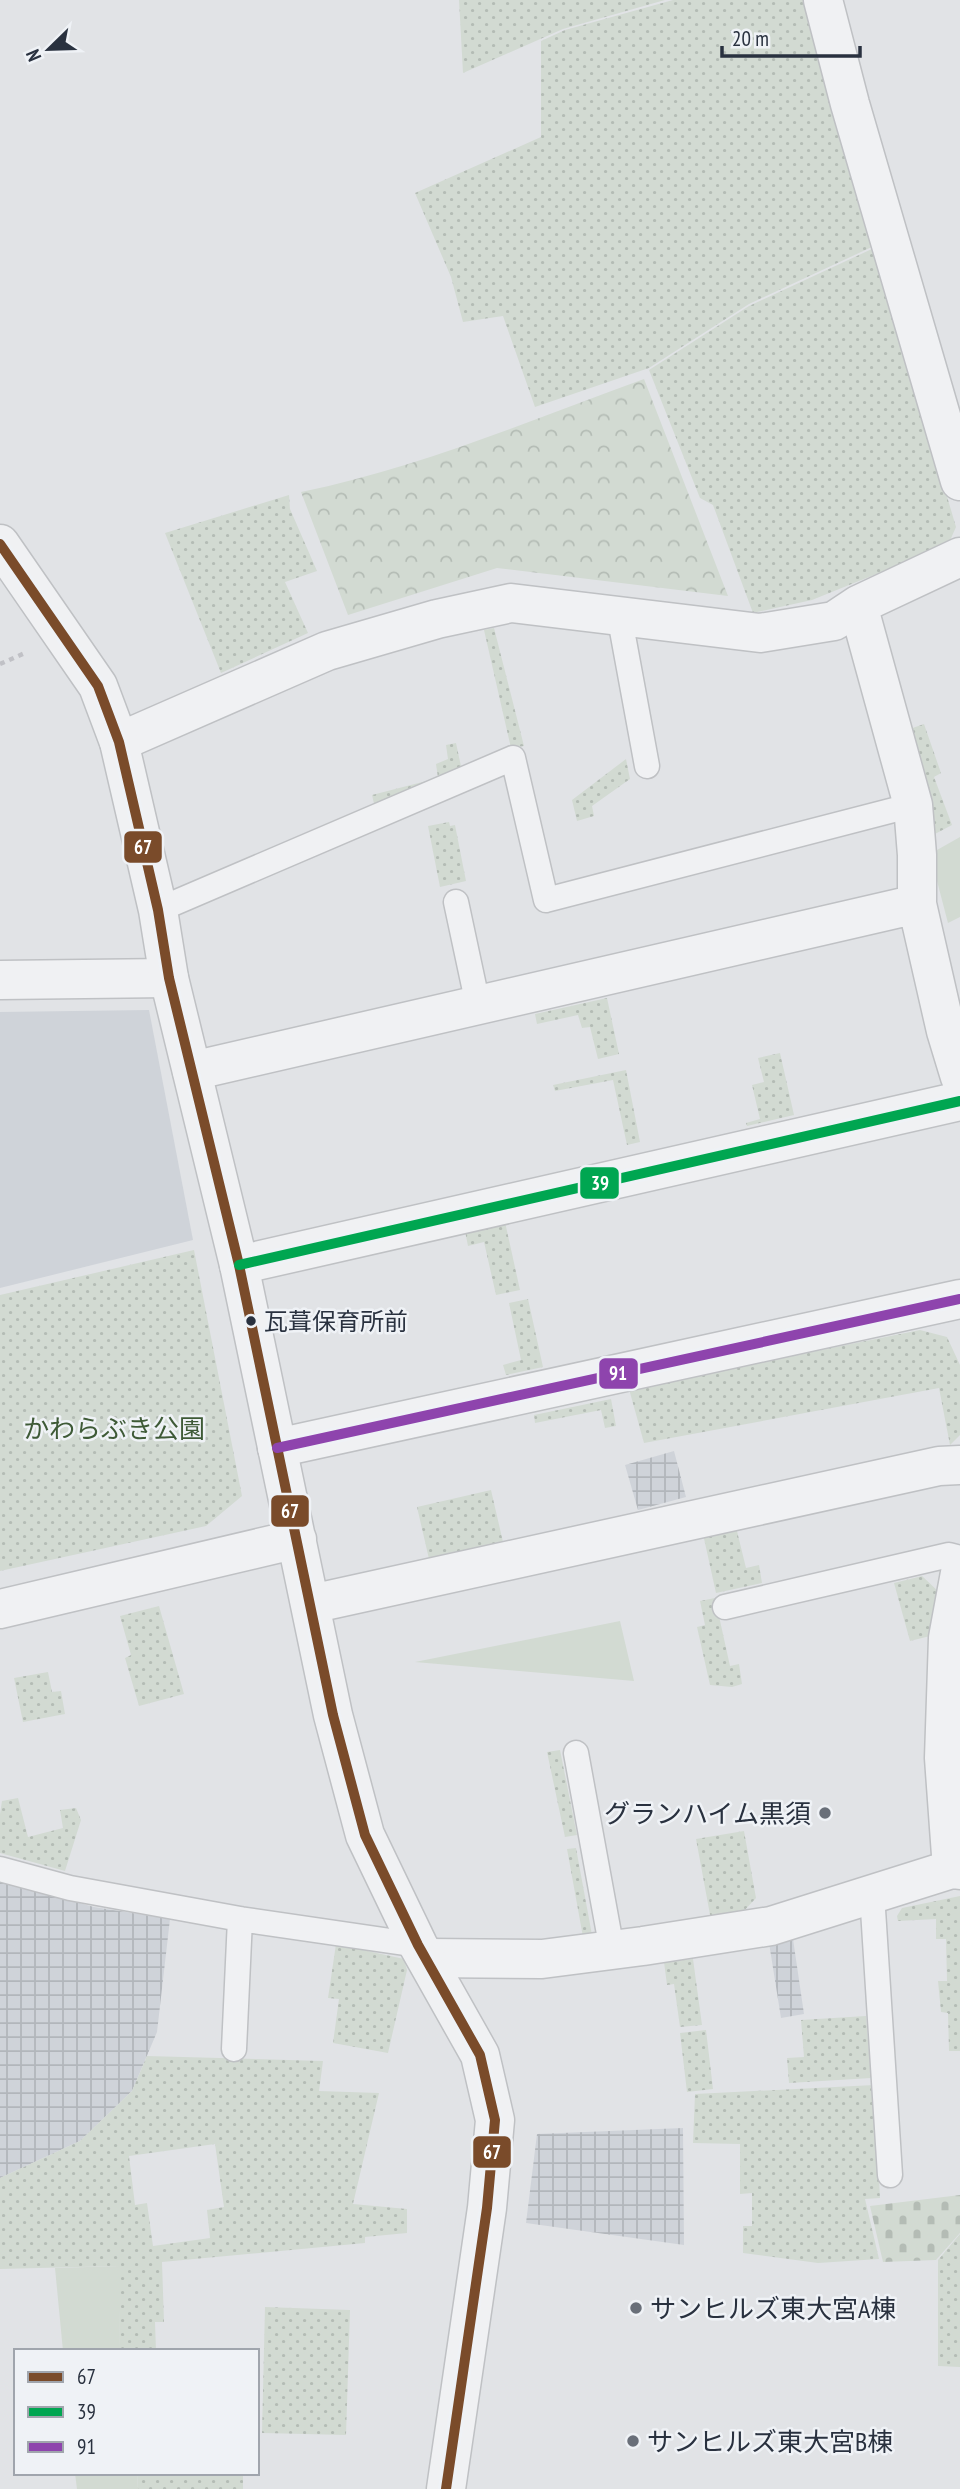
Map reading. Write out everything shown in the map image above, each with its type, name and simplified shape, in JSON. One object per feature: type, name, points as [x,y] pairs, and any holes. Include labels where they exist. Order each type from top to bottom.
[{"type":"street","points":[[822,0],[960,481]]},
{"type":"street","points":[[0,544],[98,686],[119,742],[158,910],[169,978],[239,1265],[334,1715],[365,1835],[422,1951],[480,2055],[495,2120],[487,2208],[446,2489]]},
{"type":"street","points":[[119,742],[327,651],[437,619],[511,603],[760,633],[834,621],[858,605],[960,557]]},
{"type":"street","points":[[858,605],[913,804],[918,855],[917,904],[953,1029],[960,1077]]},
{"type":"street","points":[[191,1071],[917,904]]},
{"type":"street","points":[[0,980],[169,978]]},
{"type":"street","points":[[239,1265],[960,1101]]},
{"type":"street","points":[[277,1448],[956,1309]]},
{"type":"street","points":[[311,1604],[939,1466],[960,1465]]},
{"type":"street","points":[[0,1609],[297,1539]]},
{"type":"street","points":[[422,1951],[542,1959],[771,1926],[956,1869],[944,1758],[948,1638],[960,1573]]},
{"type":"lane","points":[[619,614],[647,766]]},
{"type":"lane","points":[[158,910],[513,758],[546,900],[913,804]]},
{"type":"lane","points":[[456,902],[478,1005]]},
{"type":"lane","points":[[725,1607],[949,1555],[960,1558]]},
{"type":"lane","points":[[576,1753],[612,1950]]},
{"type":"lane","points":[[0,1868],[70,1888],[422,1951]]},
{"type":"lane","points":[[872,1894],[890,2175]]},
{"type":"lane","points":[[234,2049],[240,1919]]},
{"type":"shaded area","points":[[149,1010],[193,1240],[0,1288],[0,1012]]},
{"type":"shaded area","points":[[674,1451],[686,1497],[638,1510],[625,1465]]},
{"type":"shaded area","points":[[0,1881],[94,1907],[170,1919],[157,2032],[132,2091],[80,2141],[0,2178]]},
{"type":"shaded area","points":[[793,1939],[804,2014],[781,2018],[769,1943]]},
{"type":"shaded area","points":[[683,2128],[684,2245],[526,2223],[537,2134]]},
{"type":"green space","points":[[459,0],[665,0],[563,29],[463,73]]},
{"type":"green space","points":[[673,0],[804,0],[831,105],[874,246],[749,304],[649,368],[535,407],[503,316],[463,322],[451,277],[415,193],[541,137],[541,41],[565,30]]},
{"type":"green space","points":[[874,248],[956,527],[948,545],[812,600],[753,613],[713,505],[700,498],[649,370],[749,306]]},
{"type":"green space","points":[[644,379],[728,596],[497,568],[348,615],[301,492],[432,457]]},
{"type":"green space","points":[[289,495],[290,509],[317,571],[285,582],[308,633],[221,673],[165,533]]},
{"type":"green space","points":[[494,628],[524,746],[511,748],[484,630]]},
{"type":"green space","points":[[924,724],[941,773],[934,777],[952,825],[933,835],[907,730]]},
{"type":"green space","points":[[456,743],[462,771],[375,808],[372,795],[438,778],[436,764],[448,759],[446,745]]},
{"type":"green space","points":[[626,759],[630,779],[592,806],[594,816],[577,821],[572,800]]},
{"type":"green space","points":[[449,822],[450,826],[455,825],[466,881],[440,887],[428,826]]},
{"type":"green space","points":[[960,837],[960,917],[948,923],[930,854]]},
{"type":"green space","points":[[607,998],[619,1054],[598,1059],[590,1027],[582,1028],[578,1015],[537,1024],[535,1014]]},
{"type":"green space","points":[[780,1053],[794,1115],[747,1126],[746,1123],[760,1119],[752,1085],[764,1082],[758,1058]]},
{"type":"green space","points":[[626,1070],[640,1142],[627,1145],[613,1080],[555,1091],[553,1085]]},
{"type":"green space","points":[[505,1222],[520,1290],[496,1295],[484,1242],[468,1246],[465,1231]]},
{"type":"green space","name":"かわらぶき公園","points":[[194,1250],[242,1496],[206,1526],[0,1571],[0,1295]]},
{"type":"green space","points":[[528,1299],[543,1367],[506,1375],[503,1365],[521,1360],[509,1303]]},
{"type":"green space","points":[[920,1330],[947,1337],[960,1365],[960,1435],[950,1445],[939,1388],[644,1443],[629,1389]]},
{"type":"green space","points":[[611,1399],[616,1426],[605,1428],[601,1410],[535,1423],[534,1415]]},
{"type":"green space","points":[[491,1490],[503,1542],[429,1559],[417,1507]]},
{"type":"green space","points":[[736,1527],[746,1568],[759,1565],[762,1583],[716,1593],[703,1534]]},
{"type":"green space","points":[[922,1576],[940,1593],[934,1635],[910,1641],[894,1583]]},
{"type":"green space","points":[[715,1598],[730,1666],[739,1664],[742,1684],[732,1687],[710,1685],[697,1627],[705,1625],[700,1601]]},
{"type":"green space","points":[[159,1606],[184,1694],[139,1706],[125,1658],[131,1655],[120,1616]]},
{"type":"green space","points":[[620,1621],[634,1681],[415,1662]]},
{"type":"green space","points":[[48,1672],[52,1692],[61,1691],[65,1714],[23,1722],[14,1678]]},
{"type":"green space","points":[[560,1750],[577,1835],[565,1837],[547,1752]]},
{"type":"green space","points":[[18,1798],[28,1837],[63,1828],[60,1810],[76,1808],[81,1820],[65,1871],[0,1853],[2,1801]]},
{"type":"green space","points":[[744,1831],[756,1898],[741,1914],[711,1920],[696,1839]]},
{"type":"green space","points":[[576,1848],[592,1935],[583,1937],[567,1849]]},
{"type":"green space","points":[[960,1896],[960,2051],[949,2051],[948,2013],[941,2012],[938,1981],[947,1981],[946,1939],[936,1939],[936,1919],[898,1921],[897,1916],[902,1908]]},
{"type":"green space","points":[[336,1944],[404,1959],[407,1970],[388,2053],[333,2043],[339,1999],[328,1998]]},
{"type":"green space","points":[[693,1959],[702,2025],[680,2027],[674,1984],[667,1985],[664,1962]]},
{"type":"green space","points":[[866,2016],[871,2078],[789,2083],[787,2058],[804,2057],[801,2020]]},
{"type":"green space","points":[[706,2030],[713,2089],[687,2092],[680,2033]]},
{"type":"green space","points":[[147,2056],[323,2061],[319,2091],[379,2093],[353,2204],[407,2209],[407,2233],[365,2237],[365,2243],[162,2262],[164,2322],[155,2322],[156,2349],[120,2349],[118,2266],[0,2269],[0,2178],[80,2141],[132,2091]],"holes":[[[215,2144],[224,2207],[207,2210],[210,2238],[153,2246],[147,2203],[135,2205],[129,2156]]]},
{"type":"green space","points":[[874,2085],[880,2198],[865,2199],[879,2259],[818,2263],[743,2253],[743,2226],[752,2226],[752,2193],[740,2194],[740,2144],[693,2143],[695,2094]]},
{"type":"green space","points":[[960,2195],[960,2233],[936,2260],[883,2262],[870,2206]]},
{"type":"green space","points":[[960,2234],[960,2367],[938,2366],[938,2260]]},
{"type":"green space","points":[[119,2266],[120,2349],[63,2349],[55,2268]]},
{"type":"green space","points":[[265,2307],[350,2310],[346,2435],[262,2433]]},
{"type":"green space","points":[[75,2475],[137,2475],[138,2489],[77,2489]]},
{"type":"green space","points":[[137,2475],[243,2475],[243,2489],[138,2489]]},
{"type":"transit line","name":"67","points":[[0,544],[98,686],[119,742],[158,910],[169,978],[239,1265],[333,1715],[365,1835],[418,1945],[480,2055],[495,2120],[487,2208],[446,2489]]},
{"type":"transit line","name":"39","points":[[239,1265],[960,1101]]},
{"type":"transit line","name":"91","points":[[277,1448],[960,1299]]},
{"type":"place","name":"瓦葺保育所前","points":[[251,1321]]},
{"type":"place","name":"グランハイム黒須","points":[[825,1813]]},
{"type":"place","name":"サンヒルズ東大宮A棟","points":[[636,2308]]},
{"type":"place","name":"サンヒルズ東大宮B棟","points":[[633,2441]]}]
